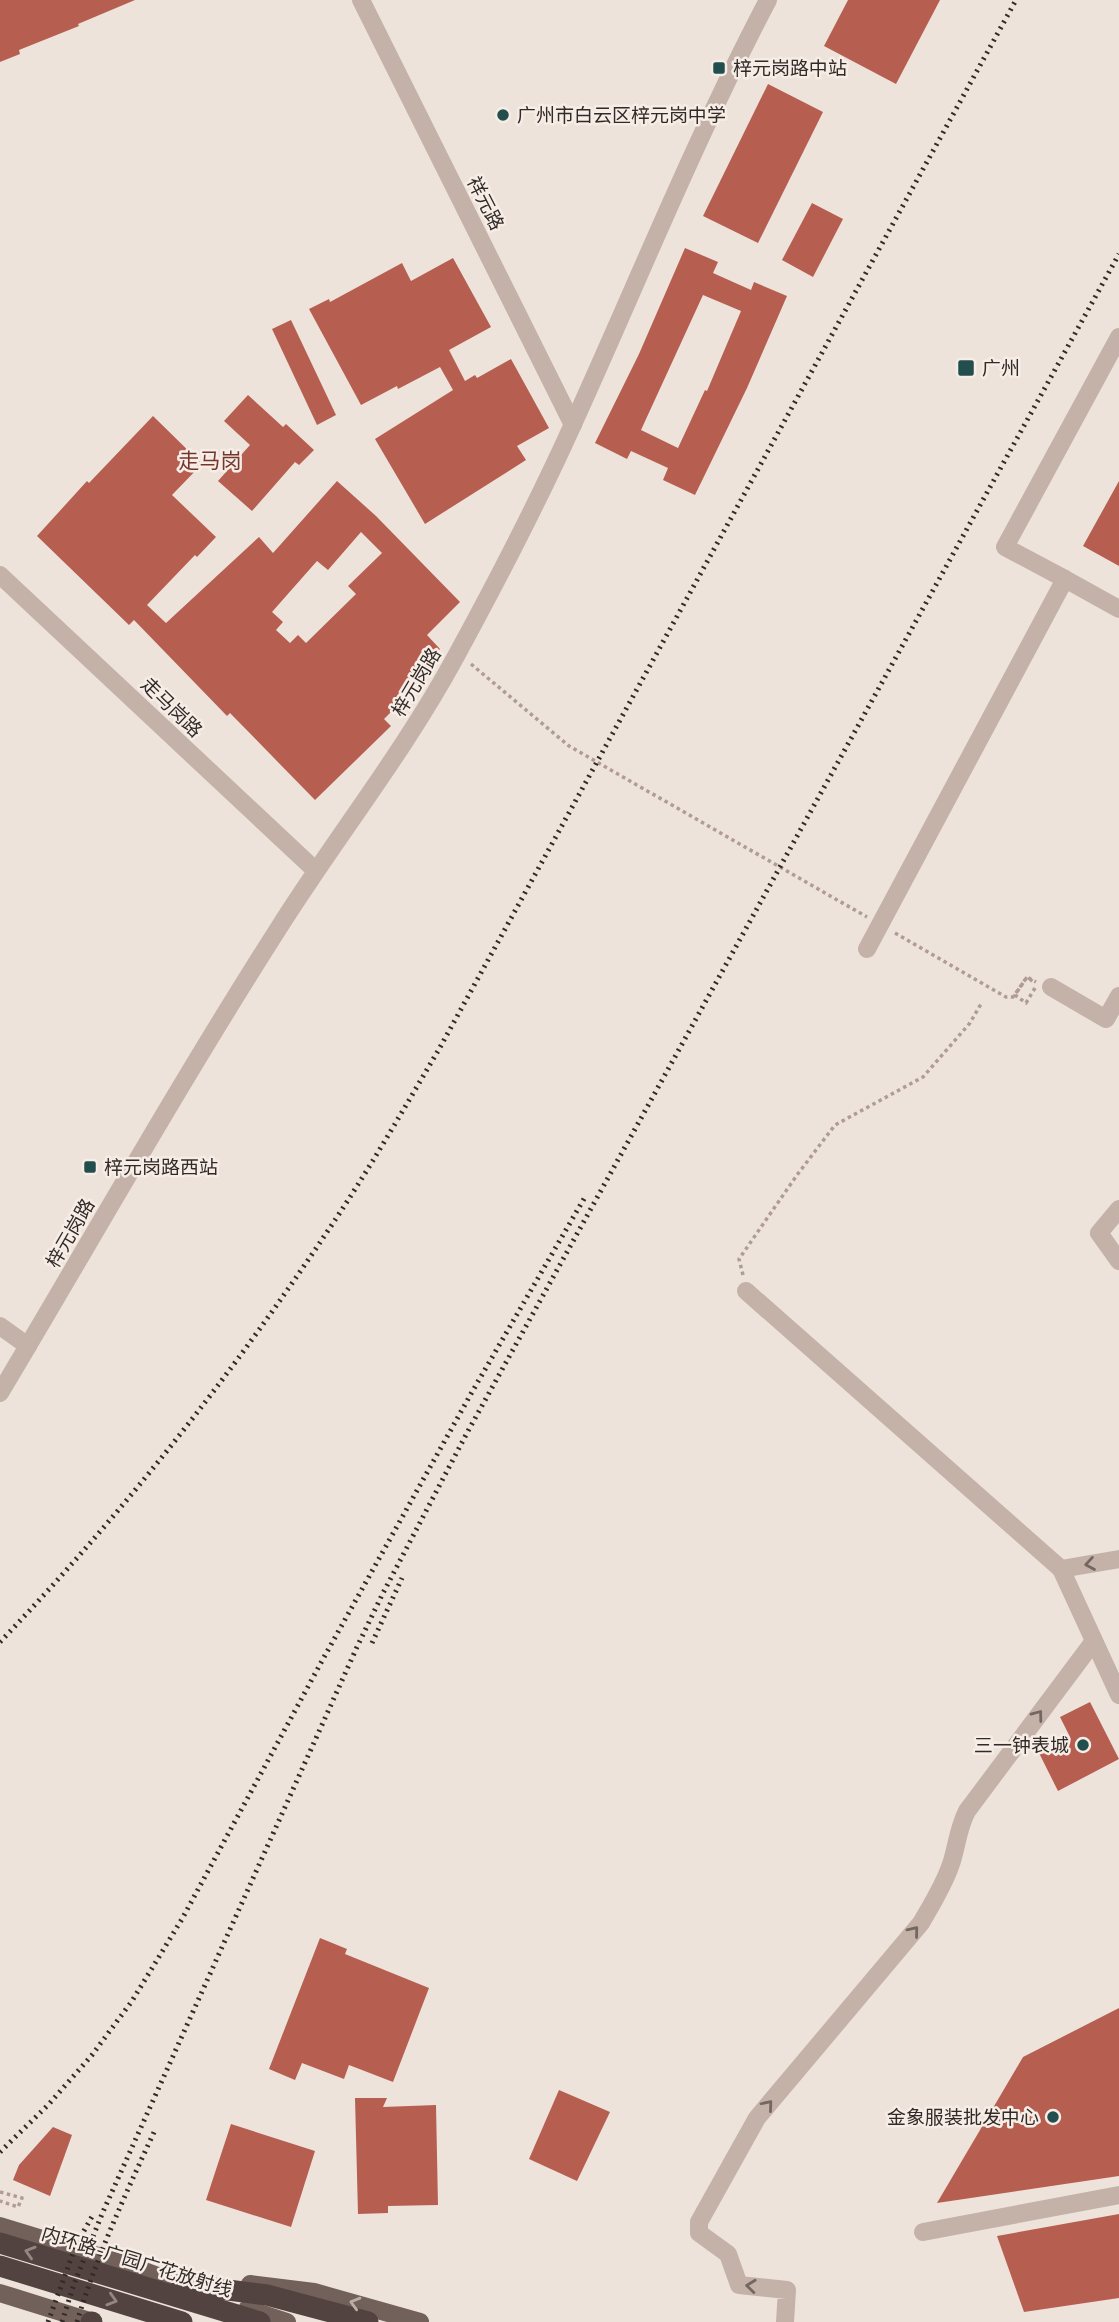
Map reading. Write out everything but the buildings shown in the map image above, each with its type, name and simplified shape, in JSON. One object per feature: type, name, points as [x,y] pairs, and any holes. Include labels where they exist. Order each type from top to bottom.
[{"type":"highway","name":"内环路-广园广花放射线","points":[[0,2243],[260,2322]]},
{"type":"highway","points":[[0,2266],[183,2322]]},
{"type":"highway","points":[[182,2284],[267,2295],[368,2322]]},
{"type":"main road","points":[[0,2226],[182,2284],[287,2322]]},
{"type":"main road","points":[[182,2284],[286,2287],[353,2302],[420,2322]]},
{"type":"main road","points":[[0,2293],[92,2322]]},
{"type":"street","name":"祥元路","points":[[361,0],[573,425]]},
{"type":"street","name":"梓元岗路","points":[[0,1393],[215,1027],[315,870],[420,718],[458,653],[573,425],[692,155],[768,0]]},
{"type":"street","points":[[1119,337],[1005,547],[1119,609]]},
{"type":"street","name":"走马岗路","points":[[0,575],[315,870]]},
{"type":"street","points":[[867,949],[1065,579]]},
{"type":"street","points":[[1044,986],[1106,1019],[1119,996]]},
{"type":"street","points":[[1119,1209],[1099,1233],[1119,1261]]},
{"type":"street","points":[[747,1291],[1061,1569],[1119,1695]]},
{"type":"street","points":[[0,1326],[28,1346]]},
{"type":"street","points":[[1061,1569],[1119,1559]]},
{"type":"street","points":[[785,2322],[787,2290],[739,2285],[728,2254],[699,2233],[699,2222],[757,2118],[921,1923],[941,1890],[951,1863],[959,1825],[967,1811],[1094,1641]]},
{"type":"street","points":[[923,2232],[1119,2195]]},
{"type":"path","points":[[458,653],[569,746],[872,920]]},
{"type":"path","points":[[884,927],[1006,997],[1013,997],[1027,976],[1044,986]]},
{"type":"path","points":[[1027,977],[1044,986],[1026,1003],[1015,995],[1027,977]]},
{"type":"path","points":[[747,1291],[739,1259],[835,1125],[923,1077],[970,1024],[982,1002]]},
{"type":"path","points":[[0,2192],[22,2198],[18,2207],[0,2201]]},
{"type":"railway","points":[[0,1642],[92,1541],[179,1436],[301,1271],[365,1174],[438,1051],[1016,0]]},
{"type":"railway","points":[[62,2322],[102,2214],[382,1595],[468,1431],[1119,254]]},
{"type":"railway","points":[[0,2152],[49,2104],[92,2055],[132,2001],[182,1919],[472,1392],[585,1197]]},
{"type":"railway","points":[[372,1643],[402,1578]]},
{"type":"railway","points":[[77,2322],[103,2248],[155,2130]]},
{"type":"railway","points":[[48,2322],[76,2245],[94,2213]]},
{"type":"place","name":"梓元岗路中站","points":[[719,68]]},
{"type":"place","name":"广州市白云区梓元岗中学","points":[[503,115]]},
{"type":"place","name":"广州","points":[[966,368]]},
{"type":"place","name":"梓元岗路西站","points":[[90,1167]]},
{"type":"place","name":"三一钟表城","points":[[1083,1745]]},
{"type":"place","name":"金象服装批发中心","points":[[1053,2117]]},
{"type":"district","name":"走马岗","points":[[210,461]]}]
